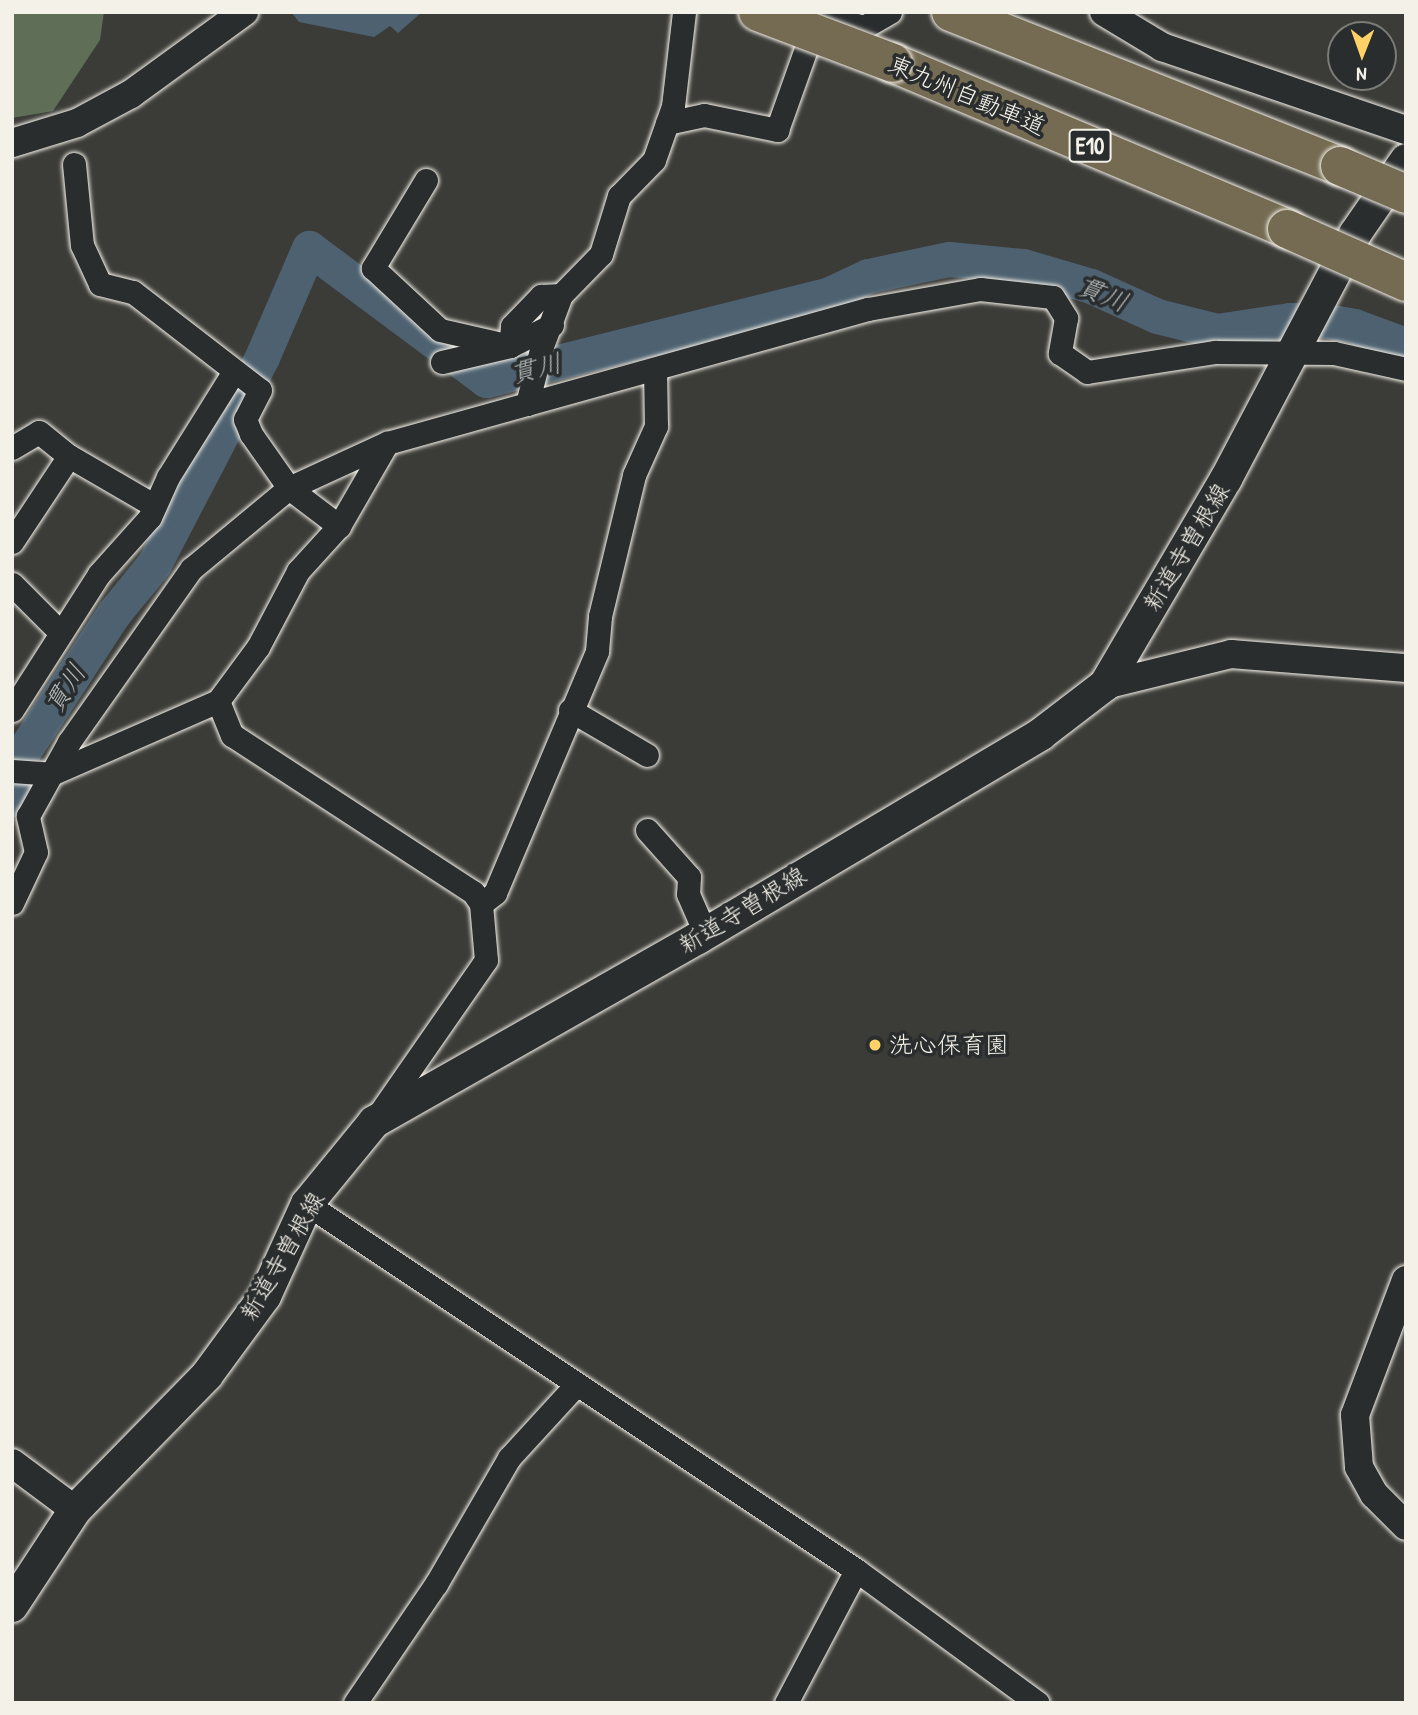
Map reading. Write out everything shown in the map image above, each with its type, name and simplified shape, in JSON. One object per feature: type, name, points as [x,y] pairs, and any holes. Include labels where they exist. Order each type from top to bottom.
[{"type":"highway","name":"東九州自動車道","points":[[758,12],[893,63],[1406,282]]},
{"type":"highway","points":[[958,15],[1406,194]]},
{"type":"main road","name":"新道寺曽根線","points":[[12,1606],[75,1510],[207,1375],[265,1296],[307,1204],[374,1122],[705,933],[1041,734],[1105,685],[1296,351],[1355,234],[1406,160]]},
{"type":"street","points":[[12,143],[77,123],[131,94],[244,12]]},
{"type":"street","points":[[530,398],[542,346],[561,295],[601,254],[619,196],[654,160],[667,123],[684,12]]},
{"type":"street","points":[[667,123],[704,115],[777,130],[818,15],[864,27],[890,12]]},
{"type":"street","points":[[1104,12],[1162,47],[1406,130]]},
{"type":"street","points":[[74,164],[82,246],[100,285],[133,292],[242,379],[260,390],[245,419],[251,434],[287,486],[339,526]]},
{"type":"street","points":[[426,180],[373,268],[440,330],[510,346]]},
{"type":"street","points":[[12,903],[36,852],[28,816],[45,773],[191,569],[287,486],[387,443],[530,398],[655,369],[868,309],[980,289],[1053,297],[1066,318],[1060,353],[1087,372],[1215,352],[1296,351],[1334,353],[1406,369]]},
{"type":"street","points":[[510,346],[512,326],[541,296],[561,295]]},
{"type":"street","points":[[442,362],[510,346],[552,325]]},
{"type":"street","points":[[481,904],[495,893],[597,651],[600,616],[634,475],[656,426],[655,369]]},
{"type":"street","points":[[12,710],[99,574],[155,506],[242,379]]},
{"type":"street","points":[[12,448],[39,432],[69,456],[155,506]]},
{"type":"street","points":[[12,771],[45,773],[218,701],[258,648],[298,571],[339,526],[387,443]]},
{"type":"street","points":[[12,542],[69,456]]},
{"type":"street","points":[[12,584],[61,633]]},
{"type":"street","points":[[1105,685],[1231,654],[1406,668]]},
{"type":"street","points":[[218,701],[232,735],[473,892],[481,904],[486,960],[374,1122]]},
{"type":"street","points":[[570,710],[647,755]]},
{"type":"street","points":[[647,830],[690,877],[688,894],[705,933]]},
{"type":"street","points":[[307,1204],[575,1386],[856,1570],[1038,1703]]},
{"type":"street","points":[[1406,1280],[1355,1415],[1359,1467],[1374,1493],[1406,1526]]},
{"type":"street","points":[[355,1703],[436,1584],[509,1458],[575,1386]]},
{"type":"street","points":[[12,1463],[75,1510]]},
{"type":"street","points":[[786,1703],[856,1570]]},
{"type":"green space","points":[[12,12],[104,12],[100,40],[53,111],[12,118]]},
{"type":"water","points":[[291,12],[422,12],[398,33],[390,26],[374,37],[299,22]]},
{"type":"waterway","name":"貫川","points":[[12,799],[21,755],[114,613],[154,564],[262,357],[309,248],[486,380],[827,295],[868,276],[949,259],[1023,266],[1091,286],[1157,316],[1217,331],[1290,320],[1321,320],[1354,326],[1406,345]]},
{"type":"place","name":"洗心保育園","points":[[875,1045]]}]
